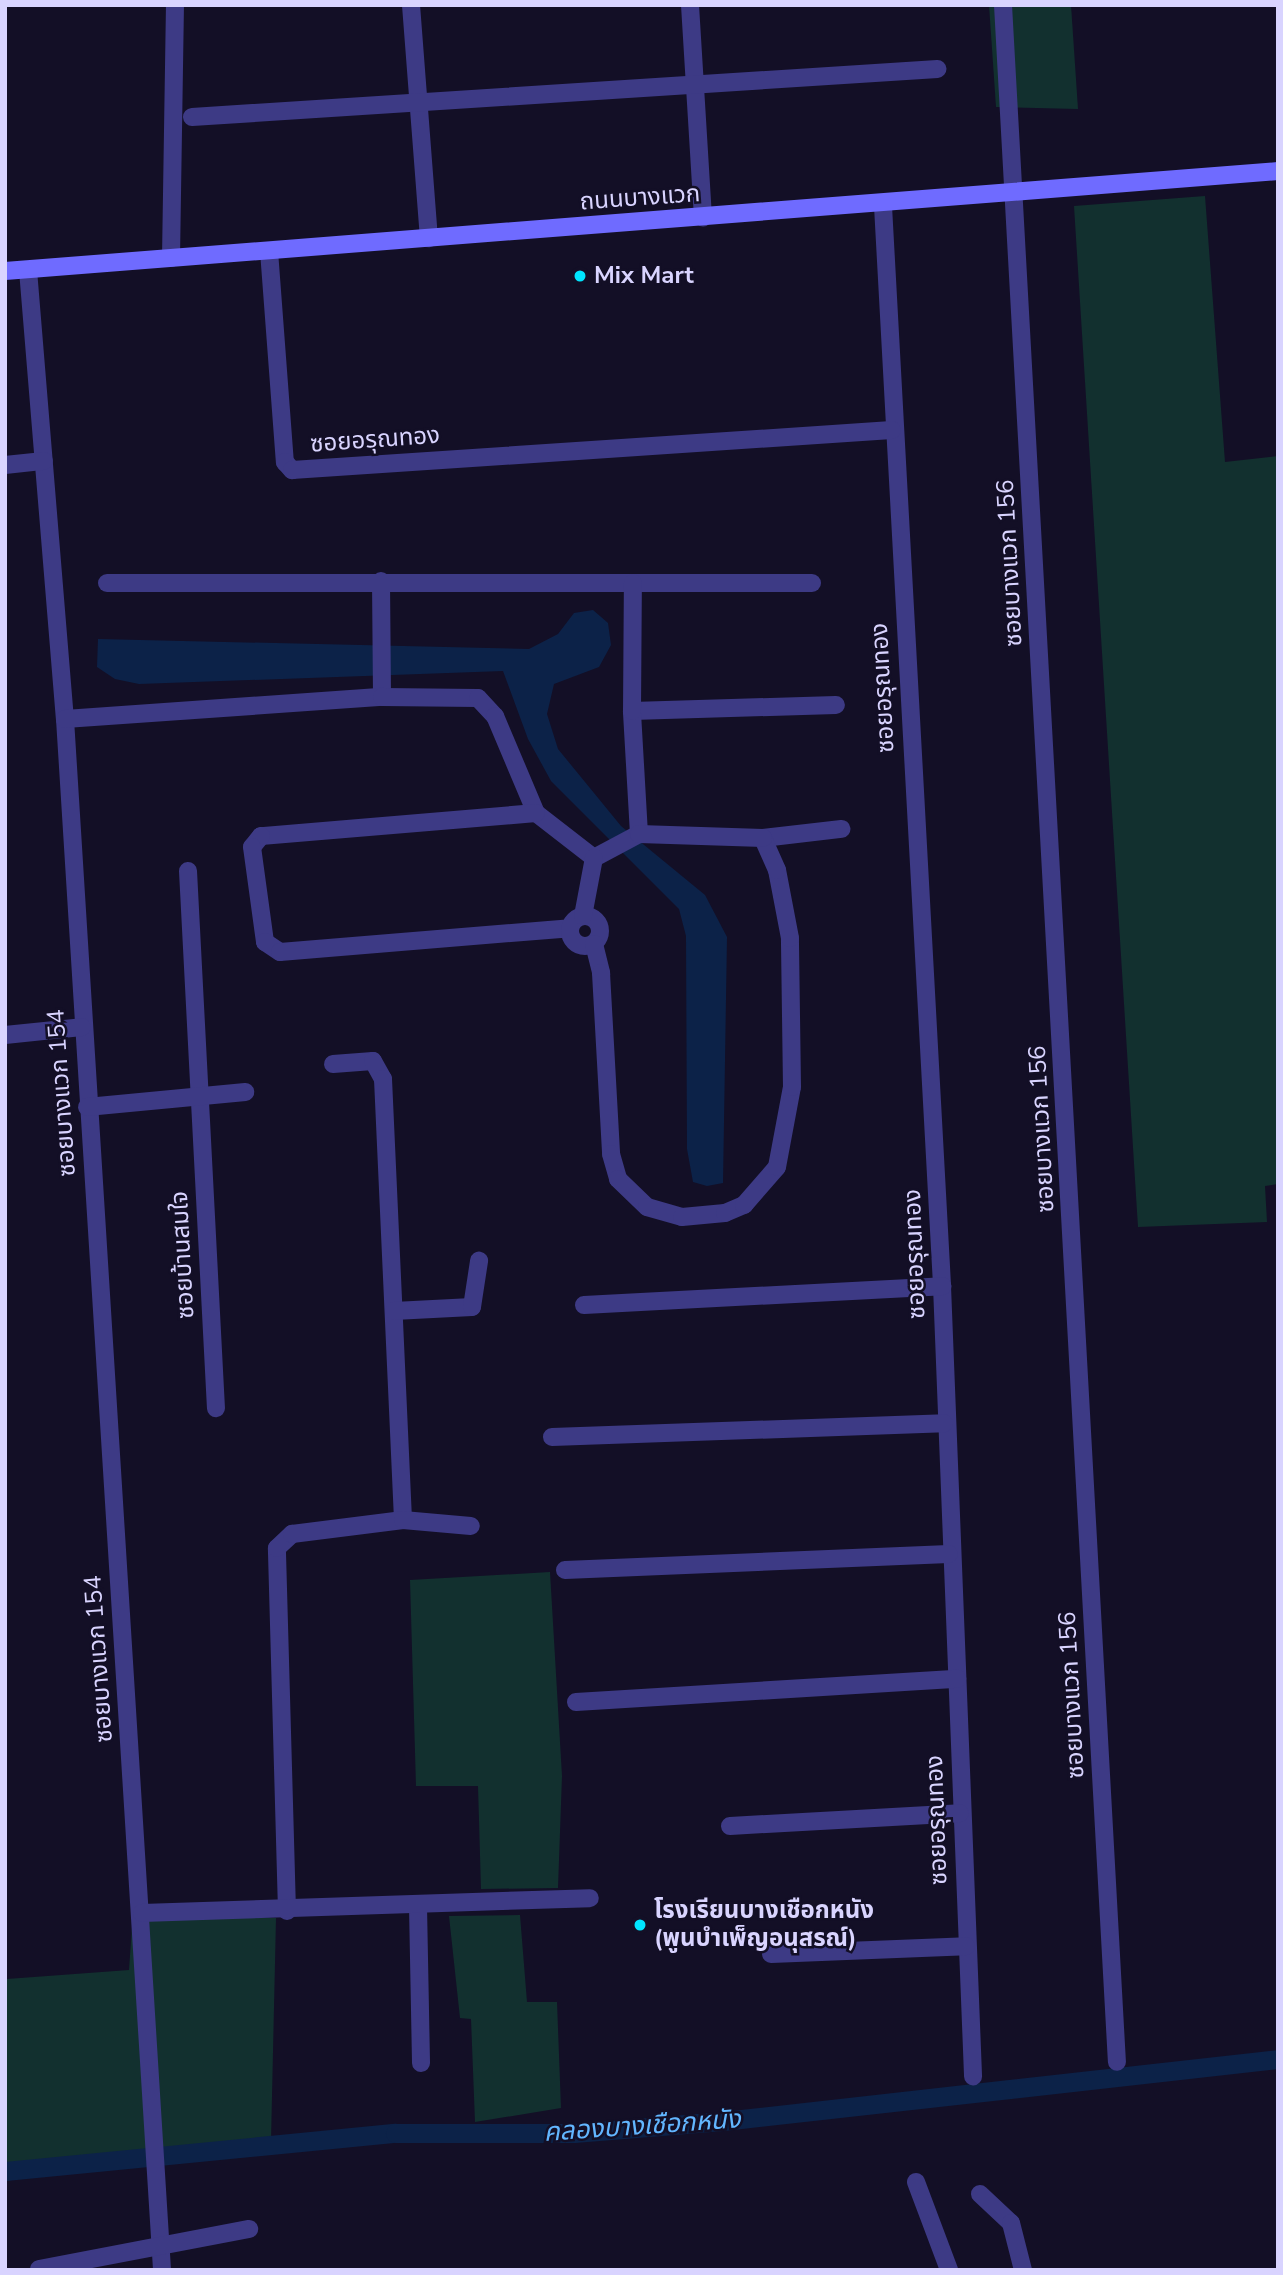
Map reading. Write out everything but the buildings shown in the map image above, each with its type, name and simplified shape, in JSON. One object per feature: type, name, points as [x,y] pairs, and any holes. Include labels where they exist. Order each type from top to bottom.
[{"type":"main road","name":"ถนนบางแวก","points":[[5,271],[883,206],[1278,171]]},
{"type":"street","points":[[172,258],[175,5]]},
{"type":"street","points":[[411,5],[416,106],[429,238]]},
{"type":"street","points":[[690,5],[703,218]]},
{"type":"street","name":"ซอยบางแวก 156","points":[[1003,5],[1116,2062]]},
{"type":"street","points":[[192,117],[416,106],[937,69]]},
{"type":"street","name":"ซอยอรุณทอง","points":[[883,206],[892,430],[942,1286],[948,1554],[957,1679],[960,1813],[973,2076]]},
{"type":"street","name":"ซอยอรุณทอง","points":[[269,251],[285,462],[292,470],[892,430]]},
{"type":"street","name":"ซอยบางแวก 154","points":[[27,270],[65,719],[87,1107],[160,2192],[162,2270]]},
{"type":"street","points":[[5,464],[44,461]]},
{"type":"street","points":[[380,581],[381,688]]},
{"type":"street","points":[[107,583],[812,583]]},
{"type":"street","points":[[633,583],[632,712],[638,834]]},
{"type":"street","points":[[65,719],[381,688],[459,695],[489,705],[536,813],[594,858]]},
{"type":"street","points":[[632,712],[836,705]]},
{"type":"street","points":[[536,813],[261,836],[252,847],[265,942],[280,952],[576,922],[599,924],[594,944],[601,973],[611,1154],[618,1179],[647,1207],[682,1217],[724,1213],[744,1205],[777,1167],[792,1087],[790,938],[784,898],[764,838]]},
{"type":"street","points":[[594,944],[576,943],[576,922],[594,858],[638,834],[764,838],[841,829]]},
{"type":"street","name":"ซอยบ้านสมใจ","points":[[188,871],[216,1408]]},
{"type":"street","points":[[5,1035],[82,1027]]},
{"type":"street","points":[[333,1064],[373,1062],[383,1079],[403,1520]]},
{"type":"street","points":[[87,1107],[199,1100],[245,1091]]},
{"type":"street","points":[[394,1311],[472,1307],[477,1302],[479,1261]]},
{"type":"street","points":[[584,1305],[942,1286]]},
{"type":"street","points":[[552,1437],[944,1423]]},
{"type":"street","points":[[287,1911],[277,1548],[292,1534],[403,1520],[471,1526]]},
{"type":"street","points":[[565,1570],[948,1554]]},
{"type":"street","points":[[576,1702],[957,1679]]},
{"type":"street","points":[[730,1826],[960,1813]]},
{"type":"street","points":[[142,1913],[287,1911],[590,1898]]},
{"type":"street","points":[[418,1906],[421,2063]]},
{"type":"street","points":[[771,1954],[966,1946]]},
{"type":"street","points":[[916,2182],[949,2270]]},
{"type":"street","points":[[980,2194],[1011,2223],[1023,2270]]},
{"type":"street","points":[[39,2269],[249,2229]]},
{"type":"green space","points":[[989,5],[1071,5],[1078,109],[996,107]]},
{"type":"green space","points":[[1205,196],[1225,462],[1278,456],[1278,1184],[1265,1186],[1267,1222],[1138,1227],[1074,206]]},
{"type":"green space","points":[[550,1572],[562,1776],[558,1888],[481,1889],[478,1786],[416,1786],[410,1580]]},
{"type":"green space","points":[[133,1913],[276,1918],[271,2141],[5,2181],[7,1979],[129,1970]]},
{"type":"green space","points":[[520,1915],[527,2002],[557,2002],[561,2108],[475,2122],[471,2019],[460,2018],[449,1916]]},
{"type":"water","points":[[593,610],[608,623],[611,645],[599,667],[554,684],[547,714],[558,749],[621,826],[705,895],[727,937],[723,1183],[707,1186],[693,1182],[687,1149],[686,936],[679,909],[551,781],[528,739],[503,671],[139,684],[115,679],[97,667],[98,639],[529,649],[558,634],[574,613]]},
{"type":"waterway","name":"คลองบางเชือกหนัง","points":[[5,2171],[395,2133],[574,2133],[723,2121],[1278,2059]]},
{"type":"place","name":"Mix Mart","points":[[580,276]]},
{"type":"place","name":"โรงเรียนบางเชือกหนัง (พูนบำเพ็ญอนุสรณ์)","points":[[640,1925]]}]
